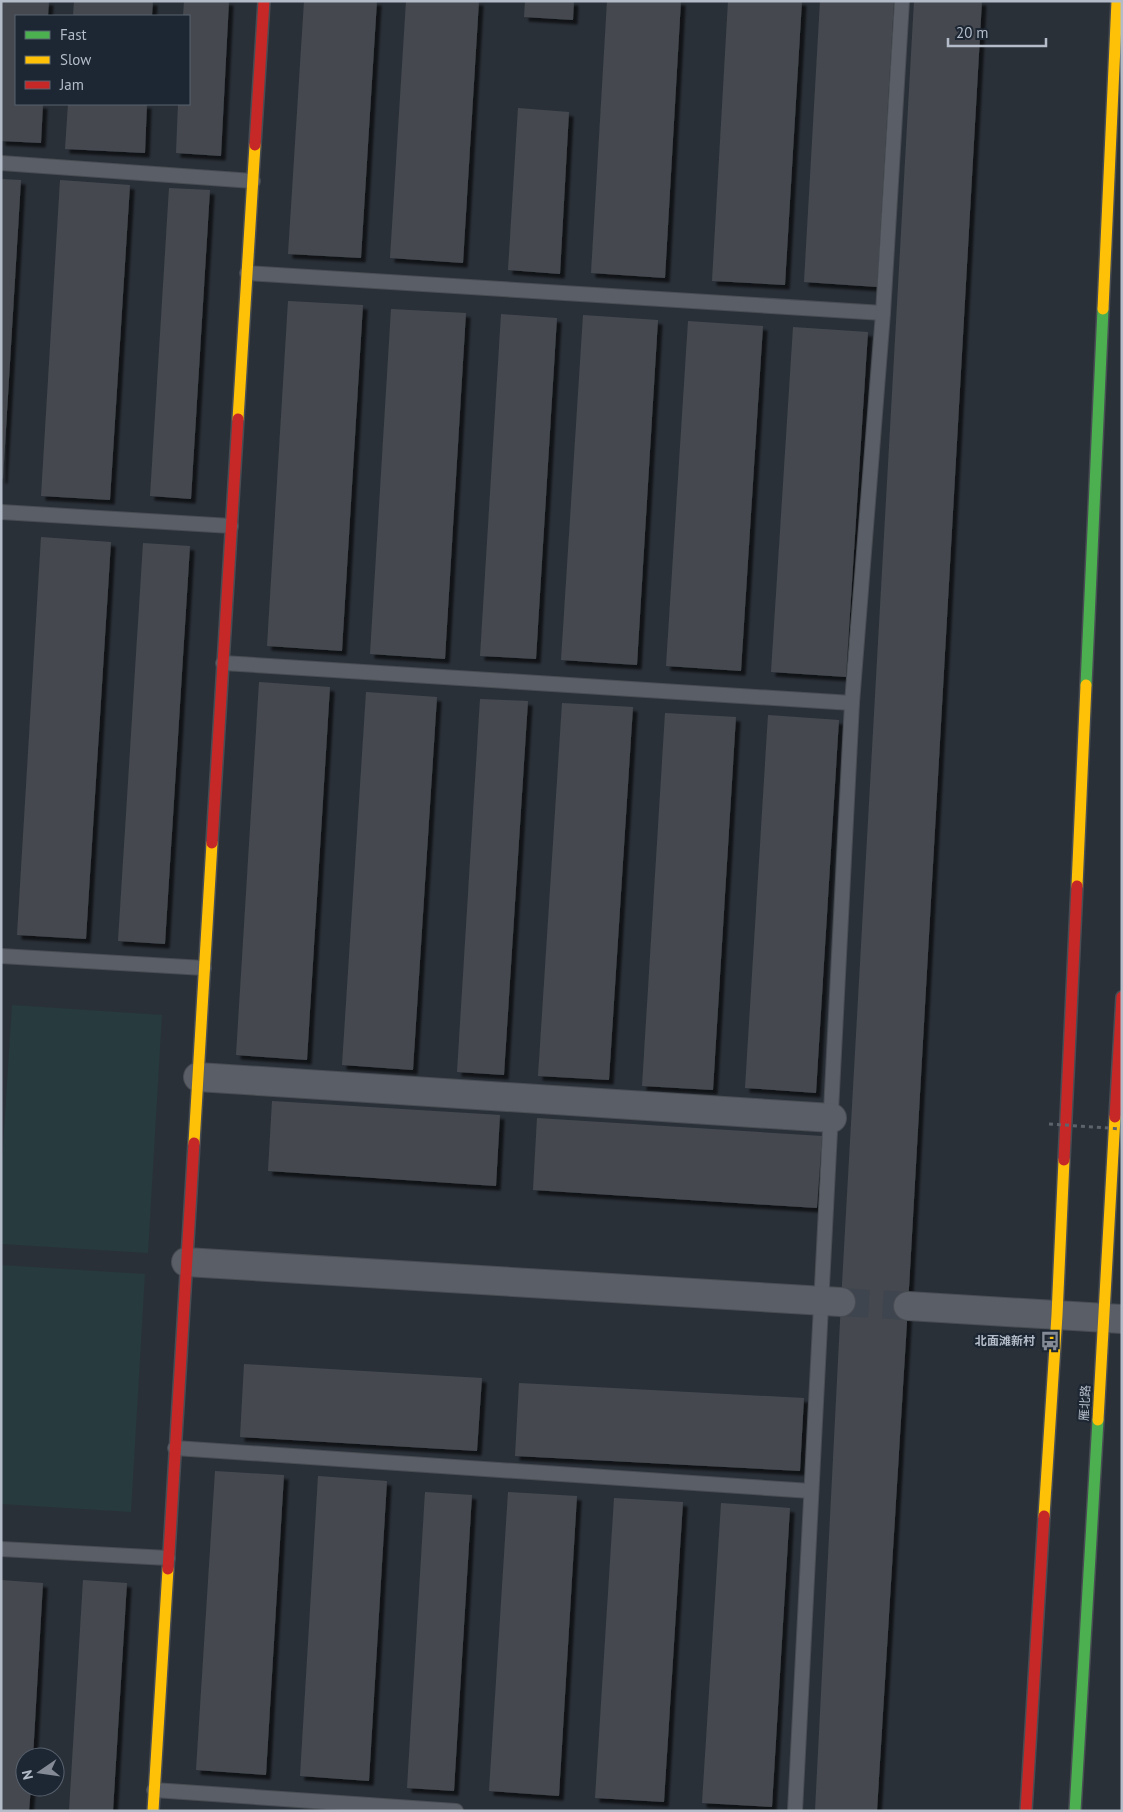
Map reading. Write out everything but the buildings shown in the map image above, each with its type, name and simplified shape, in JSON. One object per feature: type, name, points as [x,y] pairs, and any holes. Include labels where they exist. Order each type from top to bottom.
[{"type":"street","points":[[152,1811],[264,1]]},
{"type":"street","points":[[1026,1811],[1057,1315],[1117,1]]},
{"type":"street","name":"雁北路","points":[[1075,1811],[1112,1319],[1122,997]]},
{"type":"street","points":[[198,1077],[832,1118]]},
{"type":"street","points":[[186,1262],[832,1302]]},
{"type":"street","points":[[908,1306],[1112,1319]]},
{"type":"lane","points":[[795,1811],[811,1491],[832,1302],[832,1118],[852,703],[883,313],[902,1]]},
{"type":"lane","points":[[1,163],[252,181]]},
{"type":"lane","points":[[247,273],[883,313]]},
{"type":"lane","points":[[1,512],[231,526]]},
{"type":"lane","points":[[223,663],[852,703]]},
{"type":"lane","points":[[1,956],[204,968]]},
{"type":"lane","points":[[175,1448],[811,1491]]},
{"type":"lane","points":[[1,1549],[168,1558]]},
{"type":"lane","points":[[154,1790],[456,1811]]},
{"type":"path","points":[[1049,1124],[1122,1129]]},
{"type":"green space","points":[[12,1005],[162,1015],[148,1253],[1,1244],[1,1177]]},
{"type":"green space","points":[[1,1265],[145,1274],[131,1512],[1,1504]]},
{"type":"tunnel","points":[[841,1302],[908,1306]]},
{"type":"traffic: fast","points":[[1086,685],[1103,309]]},
{"type":"traffic: fast","points":[[1075,1811],[1098,1420]]},
{"type":"traffic: slow","points":[[1103,309],[1117,1]]},
{"type":"traffic: slow","points":[[238,419],[255,145]]},
{"type":"traffic: slow","points":[[1077,886],[1086,685]]},
{"type":"traffic: slow","points":[[194,1143],[212,843]]},
{"type":"traffic: slow","points":[[1098,1420],[1115,1117]]},
{"type":"traffic: slow","points":[[1044,1516],[1057,1315],[1064,1160]]},
{"type":"traffic: slow","points":[[153,1811],[168,1569]]},
{"type":"traffic: jam","points":[[255,145],[264,1]]},
{"type":"traffic: jam","points":[[212,843],[238,419]]},
{"type":"traffic: jam","points":[[1064,1160],[1077,886]]},
{"type":"traffic: jam","points":[[1115,1117],[1122,997]]},
{"type":"traffic: jam","points":[[168,1569],[194,1143]]},
{"type":"traffic: jam","points":[[1026,1811],[1044,1516]]},
{"type":"place","name":"北面滩新村","points":[[1050,1341]]}]
